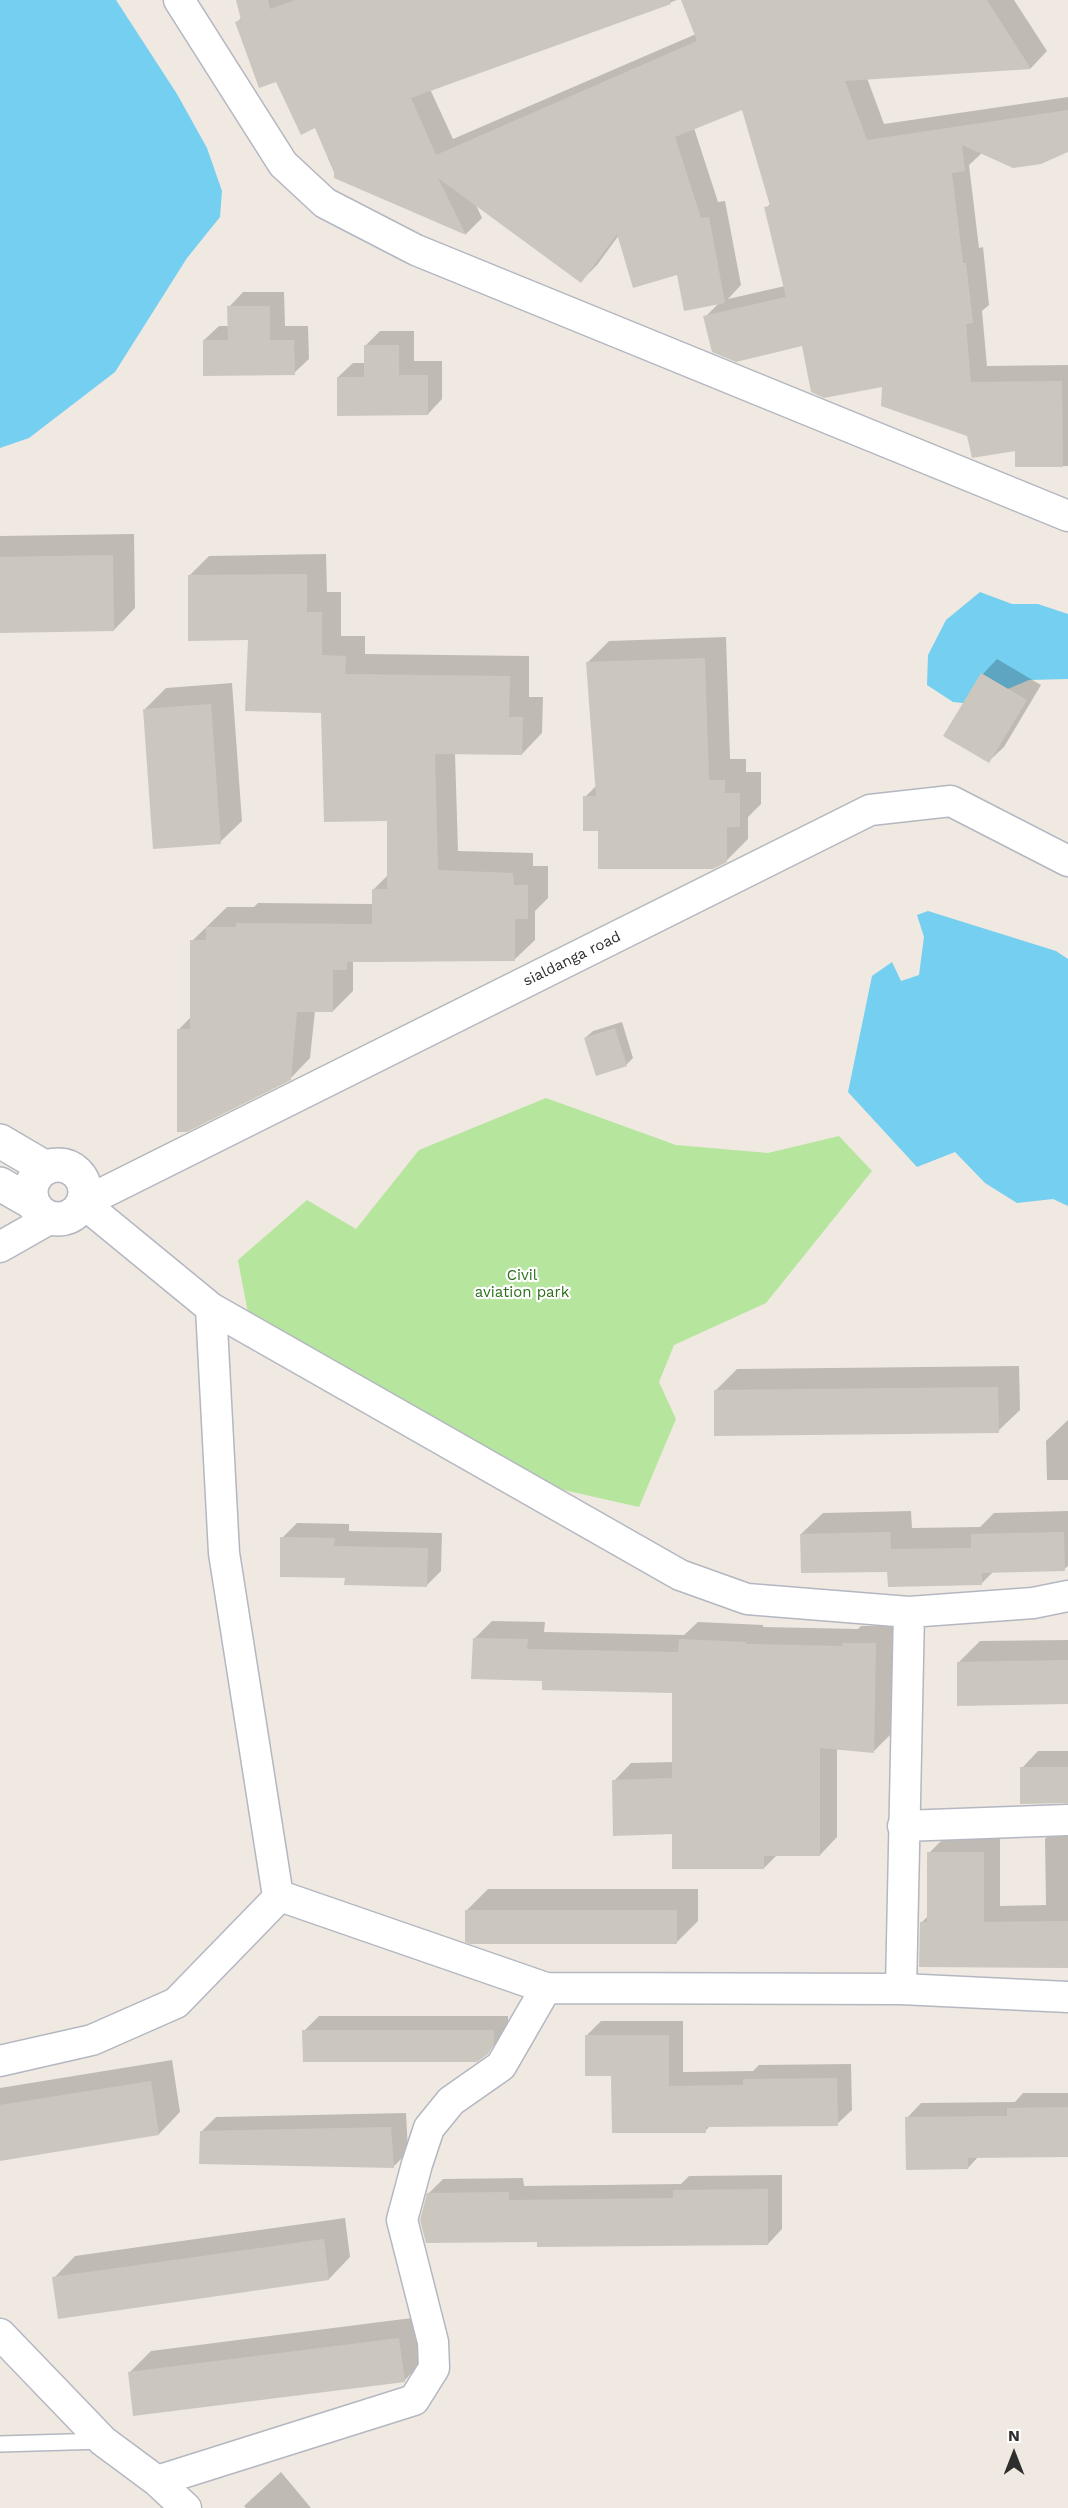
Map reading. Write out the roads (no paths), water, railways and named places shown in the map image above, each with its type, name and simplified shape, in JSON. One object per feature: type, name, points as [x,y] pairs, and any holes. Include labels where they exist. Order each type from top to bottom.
[{"type":"street","points":[[179,0],[283,164],[325,203],[416,250],[1068,516]]},
{"type":"street","name":"sialdanga road","points":[[83,1203],[870,810],[951,801],[1068,861]]},
{"type":"street","points":[[0,1142],[46,1168],[65,1166],[80,1176],[84,1184],[83,1203],[79,1210],[66,1218],[42,1211],[0,1184]]},
{"type":"street","points":[[42,1211],[31,1195],[34,1179],[46,1168]]},
{"type":"street","points":[[83,1203],[212,1308],[680,1575],[747,1599],[909,1612],[1033,1603],[1068,1596]]},
{"type":"street","points":[[0,1247],[42,1211]]},
{"type":"street","points":[[212,1308],[224,1553],[277,1890],[280,1896],[546,1988],[901,1989],[1068,1997]]},
{"type":"street","points":[[901,1989],[909,1612]]},
{"type":"street","points":[[903,1826],[1068,1820]]},
{"type":"street","points":[[0,2061],[92,2040],[176,2003],[280,1896]]},
{"type":"street","points":[[157,2481],[414,2400],[434,2368],[434,2342],[402,2220],[417,2164],[429,2128],[451,2101],[501,2066],[546,1988]]},
{"type":"street","points":[[0,2334],[103,2441],[157,2481],[186,2508]]},
{"type":"lane","points":[[0,2444],[103,2441]]},
{"type":"water","points":[[0,0],[116,0],[177,94],[207,148],[222,191],[220,217],[187,258],[115,372],[29,438],[0,448]]},
{"type":"water","points":[[980,592],[1012,604],[1038,604],[1068,614],[1068,679],[1029,680],[972,704],[953,702],[927,685],[928,655],[946,620]]},
{"type":"water","points":[[928,911],[1056,951],[1068,959],[1068,1206],[1053,1199],[1017,1203],[985,1183],[955,1152],[917,1167],[848,1092],[872,976],[892,962],[901,981],[919,975],[924,937],[917,915]]},
{"type":"park label","name":"Civil aviation park","points":[[522,1284]]}]
